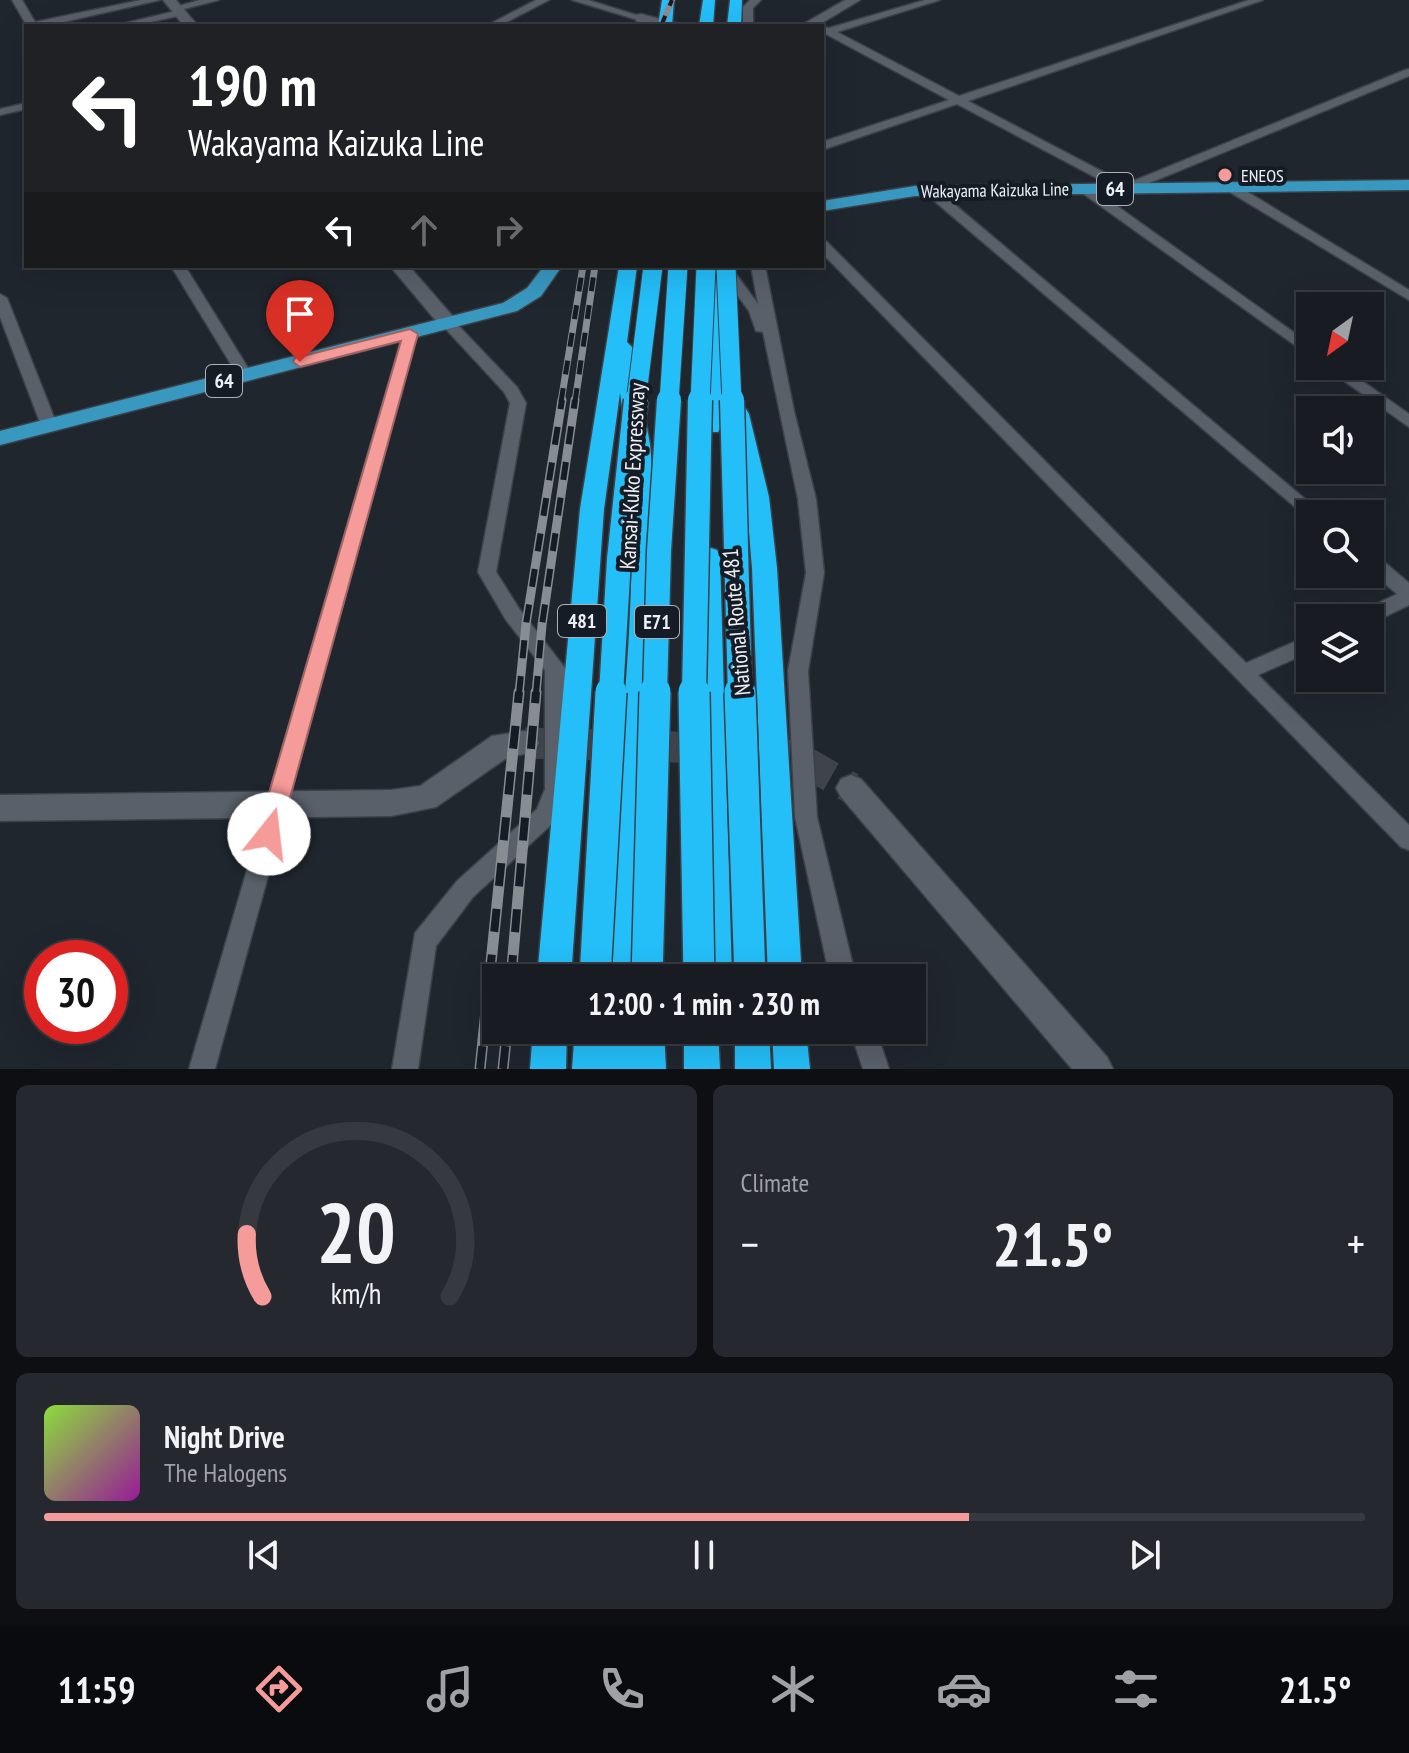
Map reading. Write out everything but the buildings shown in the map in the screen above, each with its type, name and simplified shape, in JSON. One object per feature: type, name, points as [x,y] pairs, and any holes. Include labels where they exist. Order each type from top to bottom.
[{"type":"highway","points":[[667,24],[668,0]]},
{"type":"highway","points":[[706,24],[709,0]]},
{"type":"highway","points":[[723,24],[725,0]]},
{"type":"highway","points":[[734,24],[736,0]]},
{"type":"highway","name":"481","points":[[555,964],[592,509],[628,268]]},
{"type":"highway","points":[[596,964],[619,559],[646,303],[653,268]]},
{"type":"highway","name":"Kansai-Kuko Expressway","points":[[647,964],[659,551],[678,268]]},
{"type":"highway","name":"E71","points":[[698,964],[694,840],[696,547],[706,268]]},
{"type":"highway","name":"National Route 481","points":[[716,268],[716,309],[759,507],[776,720],[776,866],[784,964]]},
{"type":"highway","points":[[725,268],[738,523],[737,599],[750,964]]},
{"type":"highway","points":[[715,964],[707,495],[716,309]]},
{"type":"highway","name":"481","points":[[618,328],[639,444],[644,513],[642,651],[630,823],[625,964]]},
{"type":"highway","points":[[548,1069],[549,1044]]},
{"type":"highway","points":[[590,1069],[591,1044]]},
{"type":"highway","points":[[622,1069],[623,1044]]},
{"type":"highway","points":[[647,1044],[648,1069]]},
{"type":"highway","points":[[701,1044],[702,1069]]},
{"type":"highway","points":[[716,1044],[717,1069]]},
{"type":"highway","points":[[752,1044],[753,1069]]},
{"type":"highway","points":[[790,1044],[792,1069]]},
{"type":"main road","name":"Wakayama Kaizuka Line","points":[[824,206],[934,190],[1409,185]]},
{"type":"main road","name":"64","points":[[0,438],[449,324],[523,301],[542,283],[552,268]]},
{"type":"street","points":[[17,0],[31,24]]},
{"type":"street","points":[[41,24],[155,0]]},
{"type":"street","points":[[124,24],[175,7],[214,0]]},
{"type":"street","points":[[495,24],[544,0]]},
{"type":"street","points":[[577,0],[664,24]]},
{"type":"street","points":[[748,24],[748,7],[756,0]]},
{"type":"street","points":[[822,24],[854,0]]},
{"type":"street","points":[[824,26],[935,0]]},
{"type":"street","points":[[824,145],[1258,0]]},
{"type":"street","points":[[175,7],[189,24]]},
{"type":"street","points":[[824,30],[1125,189],[1409,72]]},
{"type":"street","points":[[0,112],[24,106]]},
{"type":"street","points":[[1232,188],[1409,296]]},
{"type":"street","points":[[1085,189],[1296,341]]},
{"type":"street","points":[[934,190],[936,196],[1297,500]]},
{"type":"street","points":[[824,247],[1409,840]]},
{"type":"street","points":[[179,268],[245,376]]},
{"type":"street","points":[[401,268],[511,390],[518,403],[487,572],[513,615],[555,668],[556,789],[546,815],[465,889],[424,941],[405,1069]]},
{"type":"street","points":[[726,268],[756,311],[786,411]]},
{"type":"street","points":[[758,268],[786,411],[807,499],[815,573],[798,671],[806,817],[840,964]]},
{"type":"street","points":[[0,298],[49,425]]},
{"type":"street","points":[[202,1069],[410,334]]},
{"type":"street","points":[[1350,380],[1409,422]]},
{"type":"street","points":[[1384,574],[1409,596],[1384,608]]},
{"type":"street","points":[[1243,673],[1296,649]]},
{"type":"street","points":[[0,808],[391,803],[426,798],[502,745],[525,743]]},
{"type":"street","points":[[851,788],[1095,1069]]},
{"type":"street","points":[[868,1044],[876,1069]]},
{"type":"tunnel","points":[[525,743],[710,748]]},
{"type":"tunnel","points":[[759,750],[796,757],[851,788]]},
{"type":"railway","points":[[662,24],[672,0]]},
{"type":"railway","points":[[561,402],[583,268]]},
{"type":"railway","points":[[575,402],[595,268]]},
{"type":"railway","points":[[519,694],[526,624],[562,400]]},
{"type":"railway","points":[[536,694],[542,625],[575,400]]},
{"type":"railway","points":[[480,1069],[519,692]]},
{"type":"railway","points":[[512,964],[536,692]]},
{"type":"railway","points":[[503,1069],[506,1044]]},
{"type":"place","name":"ENEOS","points":[[1225,175]]},
{"type":"route","points":[[269,834],[410,334],[300,362]]}]
